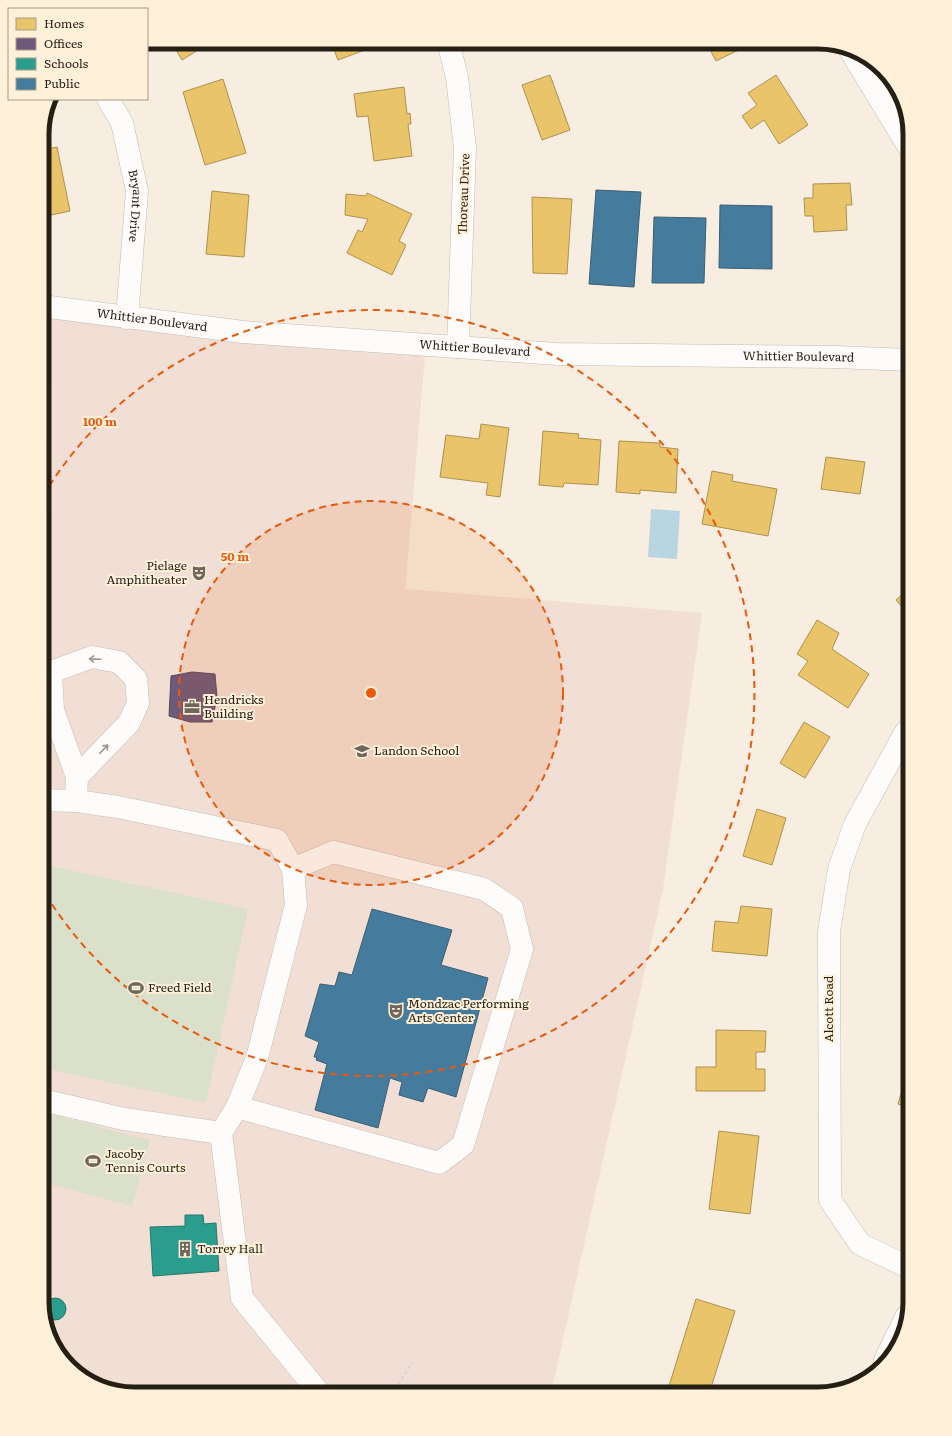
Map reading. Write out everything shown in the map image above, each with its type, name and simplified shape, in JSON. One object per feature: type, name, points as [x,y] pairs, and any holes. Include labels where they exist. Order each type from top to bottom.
[{"type":"street","name":"Thoreau Drive","points":[[450,49],[457,77],[465,148],[458,347]]},
{"type":"street","points":[[855,58],[903,137]]},
{"type":"street","name":"Bryant Drive","points":[[109,100],[122,123],[137,191],[127,318]]},
{"type":"street","name":"Whittier Boulevard","points":[[49,307],[243,332],[557,354],[835,357],[903,360]]},
{"type":"street","points":[[76,801],[77,777],[53,710],[51,672],[92,657],[119,662],[136,679],[138,703],[129,723],[77,777]]},
{"type":"street","name":"Alcott Road","points":[[903,737],[855,824],[839,869],[829,932],[829,948],[830,1200],[860,1244],[903,1265]]},
{"type":"street","points":[[49,800],[76,801],[118,807],[277,840],[292,870],[296,905],[257,1058],[237,1107],[221,1133],[242,1298],[314,1387]]},
{"type":"street","points":[[237,1107],[439,1163],[463,1145],[522,949],[512,908],[484,889],[333,852],[292,870]]},
{"type":"street","points":[[49,1102],[124,1119],[221,1133]]},
{"type":"path","points":[[397,1387],[412,1363]]},
{"type":"shaded area","name":"Landon School","points":[[49,307],[426,345],[405,589],[702,613],[663,889],[553,1387],[129,1387],[97,1378],[87,1373],[74,1362],[60,1344],[52,1324],[49,1302]]},
{"type":"green space","name":"Freed Field","points":[[49,866],[248,909],[206,1103],[49,1069]]},
{"type":"green space","name":"Jacoby Tennis Courts","points":[[49,1114],[150,1140],[132,1206],[49,1184]]},
{"type":"water","points":[[651,509],[680,511],[677,559],[648,557]]},
{"type":"building: Homes","points":[[176,49],[200,49],[182,60]]},
{"type":"building: Homes","points":[[334,49],[367,49],[338,60]]},
{"type":"building: Homes","points":[[710,49],[741,49],[716,61]]},
{"type":"building: Homes","points":[[550,75],[570,130],[542,140],[522,85]]},
{"type":"building: Homes","points":[[776,75],[808,125],[779,144],[764,120],[751,129],[742,116],[757,105],[748,93]]},
{"type":"building: Homes","points":[[223,79],[246,153],[205,165],[183,92]]},
{"type":"building: Homes","points":[[404,87],[407,114],[410,113],[411,124],[408,124],[412,156],[374,161],[368,116],[357,117],[354,94]]},
{"type":"building: Homes","points":[[57,147],[70,211],[49,216],[49,149]]},
{"type":"building: Homes","points":[[850,183],[852,205],[846,205],[847,230],[814,232],[813,216],[805,216],[804,198],[813,198],[813,184]]},
{"type":"building: Homes","points":[[212,191],[249,195],[244,257],[206,254]]},
{"type":"building: Homes","points":[[367,193],[412,214],[399,241],[406,245],[392,275],[347,253],[358,230],[362,232],[368,219],[345,215],[346,194],[366,196]]},
{"type":"building: Homes","points":[[532,197],[572,199],[567,274],[533,273]]},
{"type":"building: Homes","points":[[481,424],[509,428],[500,497],[486,495],[488,483],[440,477],[446,435],[479,439]]},
{"type":"building: Homes","points":[[543,431],[579,434],[578,438],[601,440],[598,485],[564,483],[563,487],[539,485]]},
{"type":"building: Homes","points":[[619,441],[660,443],[660,447],[678,449],[676,493],[640,490],[640,494],[616,492]]},
{"type":"building: Homes","points":[[826,457],[865,462],[860,494],[821,489]]},
{"type":"building: Homes","points":[[712,471],[733,475],[732,481],[777,489],[768,536],[702,524]]},
{"type":"building: Homes","points":[[903,594],[903,608],[896,600]]},
{"type":"building: Homes","points":[[817,620],[839,633],[832,649],[869,674],[848,708],[798,675],[808,661],[797,654]]},
{"type":"building: Homes","points":[[804,722],[830,737],[805,778],[780,763]]},
{"type":"building: Homes","points":[[757,809],[786,818],[772,865],[743,856]]},
{"type":"building: Homes","points":[[741,906],[772,909],[767,956],[712,951],[715,921],[738,923]]},
{"type":"building: Homes","points":[[716,1030],[766,1031],[765,1052],[756,1052],[756,1069],[765,1069],[765,1091],[696,1091],[696,1067],[716,1067]]},
{"type":"building: Homes","points":[[903,1087],[903,1106],[898,1104]]},
{"type":"building: Homes","points":[[719,1131],[759,1136],[750,1214],[709,1209]]},
{"type":"building: Homes","points":[[696,1299],[735,1311],[711,1387],[669,1386]]},
{"type":"building: Offices","name":"Hendricks Building","points":[[192,672],[215,674],[217,697],[212,722],[190,722],[169,716],[171,676]]},
{"type":"building: Schools","name":"Torrey Hall","points":[[185,1215],[203,1215],[204,1224],[216,1223],[219,1271],[153,1276],[150,1227],[185,1226]]},
{"type":"building: Schools","points":[[55,1298],[59,1299],[63,1301],[66,1309],[63,1317],[55,1320],[51,1319],[49,1300]]},
{"type":"building: Public","points":[[596,190],[641,192],[634,287],[589,284]]},
{"type":"building: Public","points":[[720,205],[772,206],[772,269],[719,268]]},
{"type":"building: Public","points":[[654,217],[706,218],[704,283],[652,283]]},
{"type":"building: Public","name":"Mondzac Performing Arts Center","points":[[372,909],[452,930],[441,965],[488,978],[456,1097],[428,1088],[423,1102],[399,1095],[402,1082],[390,1078],[378,1128],[315,1110],[327,1064],[316,1060],[317,1057],[314,1057],[319,1042],[305,1036],[320,984],[335,986],[339,972],[352,975]]},
{"type":"place","name":"Pielage Amphitheater","points":[[199,573]]},
{"type":"place","name":"Hendricks Building","points":[[192,707]]},
{"type":"place","name":"Landon School","points":[[362,751]]},
{"type":"place","name":"Freed Field","points":[[136,988]]},
{"type":"place","name":"Mondzac Performing Arts Center","points":[[396,1011]]},
{"type":"place","name":"Jacoby Tennis Courts","points":[[93,1161]]},
{"type":"place","name":"Torrey Hall","points":[[185,1249]]}]
